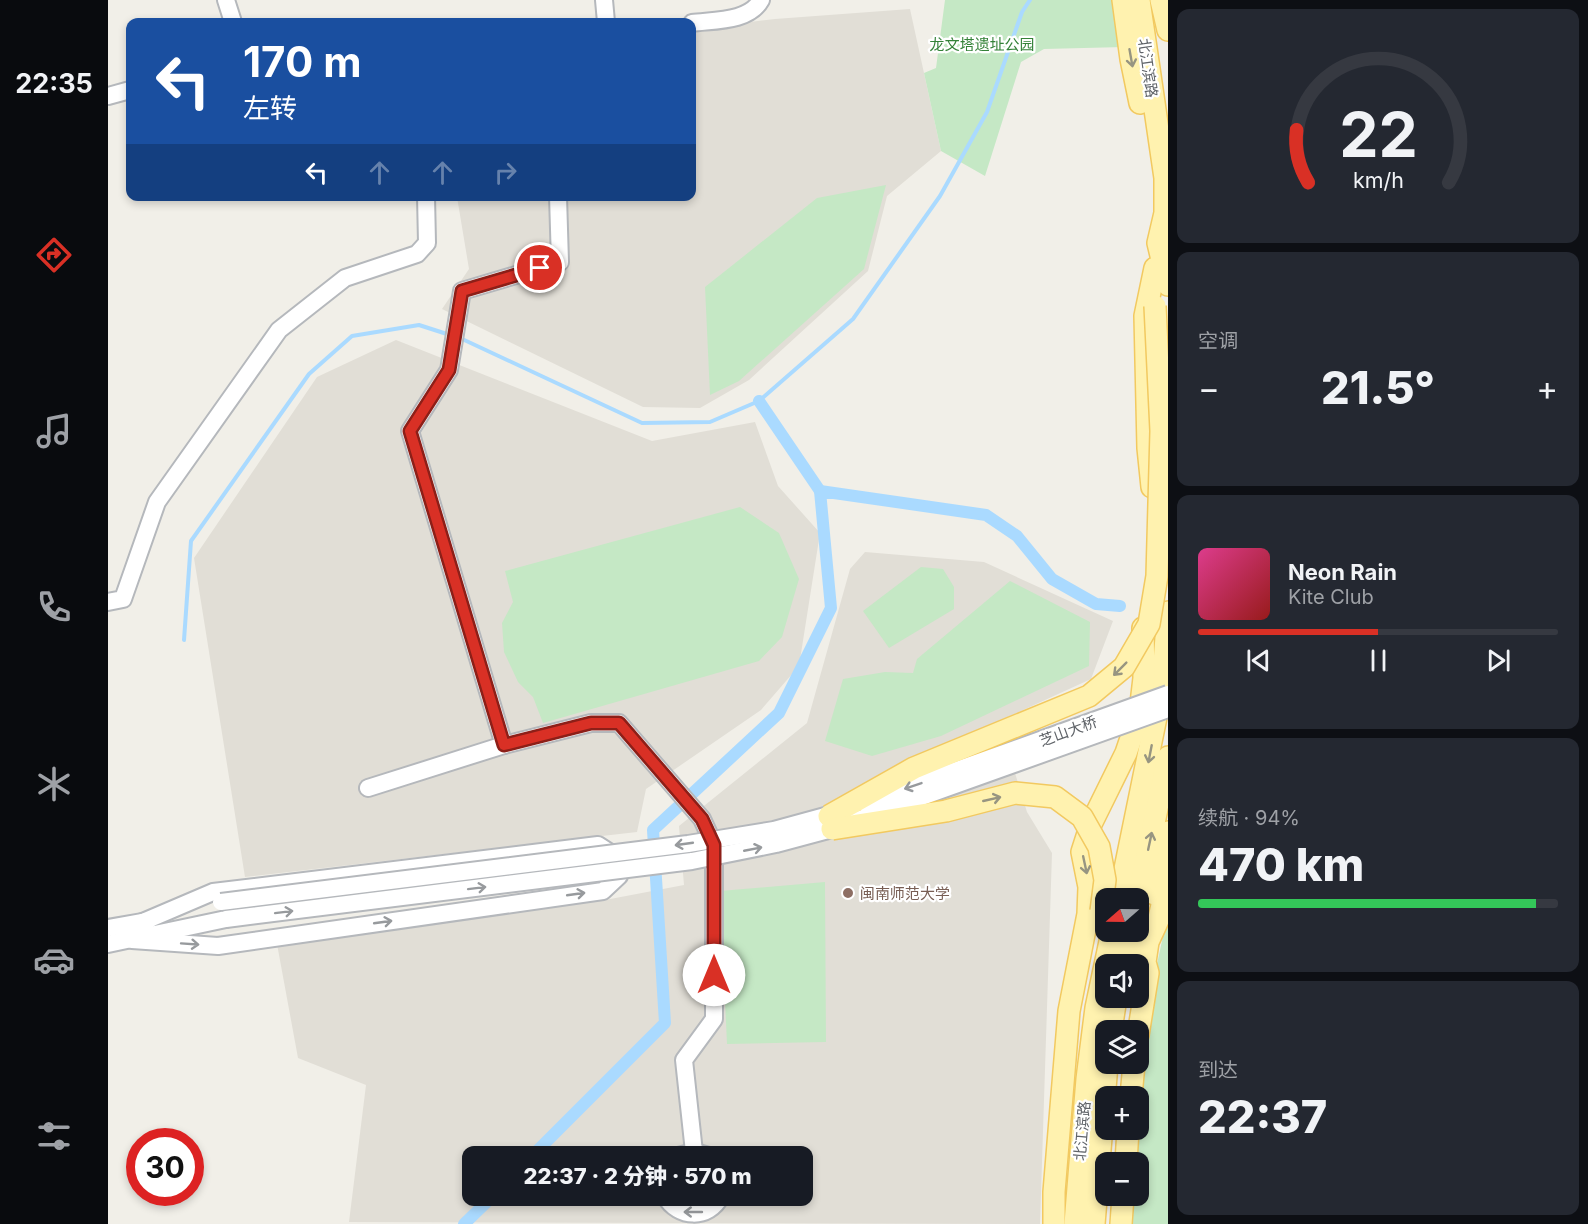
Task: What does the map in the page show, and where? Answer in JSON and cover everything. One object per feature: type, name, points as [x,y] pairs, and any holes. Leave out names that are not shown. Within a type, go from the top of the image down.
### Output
[{"type":"main road","name":"北江滨路","points":[[1161,0],[1168,30]]},
{"type":"main road","name":"北江滨路","points":[[831,822],[915,768],[1089,696],[1125,667],[1149,624],[1157,576],[1161,431],[1155,268],[1165,213],[1165,178],[1160,145],[1127,2]]},
{"type":"main road","name":"北江滨路","points":[[1158,243],[1168,285]]},
{"type":"main road","points":[[1054,1224],[1054,1192],[1069,1011],[1088,914],[1089,887],[1082,852],[1091,824],[1130,744],[1140,712],[1144,678],[1143,620],[1151,582],[1152,471],[1148,448],[1145,316],[1155,268]]},
{"type":"main road","points":[[1121,888],[1162,688],[1168,612]]},
{"type":"main road","points":[[1140,888],[1168,757]]},
{"type":"main road","points":[[831,822],[946,811],[1015,793],[1055,798],[1082,817],[1099,848],[1105,880],[1076,1055],[1064,1224]]},
{"type":"main road","points":[[1140,954],[1168,832]]},
{"type":"main road","points":[[1140,1020],[1148,973],[1145,962],[1148,942],[1159,918],[1168,879]]},
{"type":"main road","name":"北江滨路","points":[[1075,1224],[1096,1008],[1110,942]]},
{"type":"main road","name":"北江滨路","points":[[1094,1224],[1106,1074]]},
{"type":"main road","points":[[1107,1224],[1108,1206]]},
{"type":"main road","points":[[1121,1224],[1122,1206]]},
{"type":"street","points":[[226,0],[232,18]]},
{"type":"street","points":[[604,0],[606,18]]},
{"type":"street","points":[[696,23],[735,18],[757,7],[761,0]]},
{"type":"street","points":[[108,96],[126,91]]},
{"type":"street","points":[[108,602],[123,599],[157,502],[279,330],[345,278],[417,254],[427,243],[426,201]]},
{"type":"street","points":[[504,745],[410,431],[449,370],[462,291],[560,262],[558,201]]},
{"type":"street","name":"芝山大桥","points":[[969,774],[1168,694]]},
{"type":"street","points":[[115,936],[226,919],[692,861],[776,844],[831,822],[969,774],[1168,709]]},
{"type":"street","points":[[368,788],[504,745],[591,723],[619,723],[702,819],[714,845],[714,1019],[684,1060],[693,1146]]},
{"type":"street","points":[[138,924],[222,902],[688,844],[831,822]]},
{"type":"street","points":[[598,844],[618,858],[619,876],[603,891],[218,946],[115,936],[213,892],[598,844]]},
{"type":"street","points":[[674,1206],[693,1214],[714,1206]]},
{"type":"shaded area","points":[[910,9],[941,151],[887,196],[868,271],[749,380],[700,408],[643,407],[442,309],[469,269],[458,201],[696,201],[696,29],[775,19]]},
{"type":"shaded area","points":[[396,340],[652,441],[755,422],[778,486],[820,533],[799,666],[761,710],[646,789],[637,832],[245,877],[194,558],[317,377]]},
{"type":"shaded area","name":"闽南师范大学","points":[[865,552],[984,562],[1113,621],[1091,679],[999,721],[1027,812],[1052,853],[1040,1224],[349,1222],[366,1085],[298,1058],[277,944],[605,900],[684,885],[679,826],[807,723],[850,569]]},
{"type":"green space","name":"龙文塔遗址公园","points":[[945,0],[1114,0],[1124,47],[1044,49],[1021,62],[985,176],[941,151],[924,73],[936,68]]},
{"type":"green space","points":[[886,185],[864,269],[739,381],[710,395],[705,287],[817,198]]},
{"type":"green space","points":[[740,507],[779,533],[799,579],[782,637],[759,661],[543,723],[533,697],[518,682],[504,652],[502,623],[513,602],[505,571]]},
{"type":"green space","points":[[921,567],[943,569],[954,587],[954,609],[889,648],[863,611]]},
{"type":"green space","points":[[1010,581],[1090,622],[1089,666],[941,736],[872,756],[825,741],[843,679],[885,672],[913,673],[917,659]]},
{"type":"green space","points":[[825,882],[826,1042],[727,1044],[720,891]]},
{"type":"green space","points":[[1168,915],[1168,1224],[1125,1224],[1127,1206],[1149,1206],[1149,1152],[1132,1152],[1133,1140],[1149,1140],[1149,1086],[1140,1086],[1140,1075],[1149,1074],[1149,1020],[1147,1020]]},
{"type":"waterway","points":[[460,338],[642,423],[710,422],[759,401],[853,319],[940,196],[987,112],[1022,12],[1030,0]]},
{"type":"waterway","points":[[184,640],[191,541],[309,374],[352,336],[419,325],[450,335]]},
{"type":"waterway","points":[[759,401],[820,491]]},
{"type":"waterway","points":[[542,1146],[665,1023],[653,830],[779,713],[831,608],[820,491],[986,515],[1017,536],[1052,579],[1096,604],[1120,606]]},
{"type":"waterway","points":[[464,1224],[483,1206]]},
{"type":"place","name":"闽南师范大学","points":[[848,893]]},
{"type":"route","points":[[540,268],[462,291],[449,370],[410,431],[504,745],[591,723],[619,723],[702,819],[714,845],[714,975]]}]
